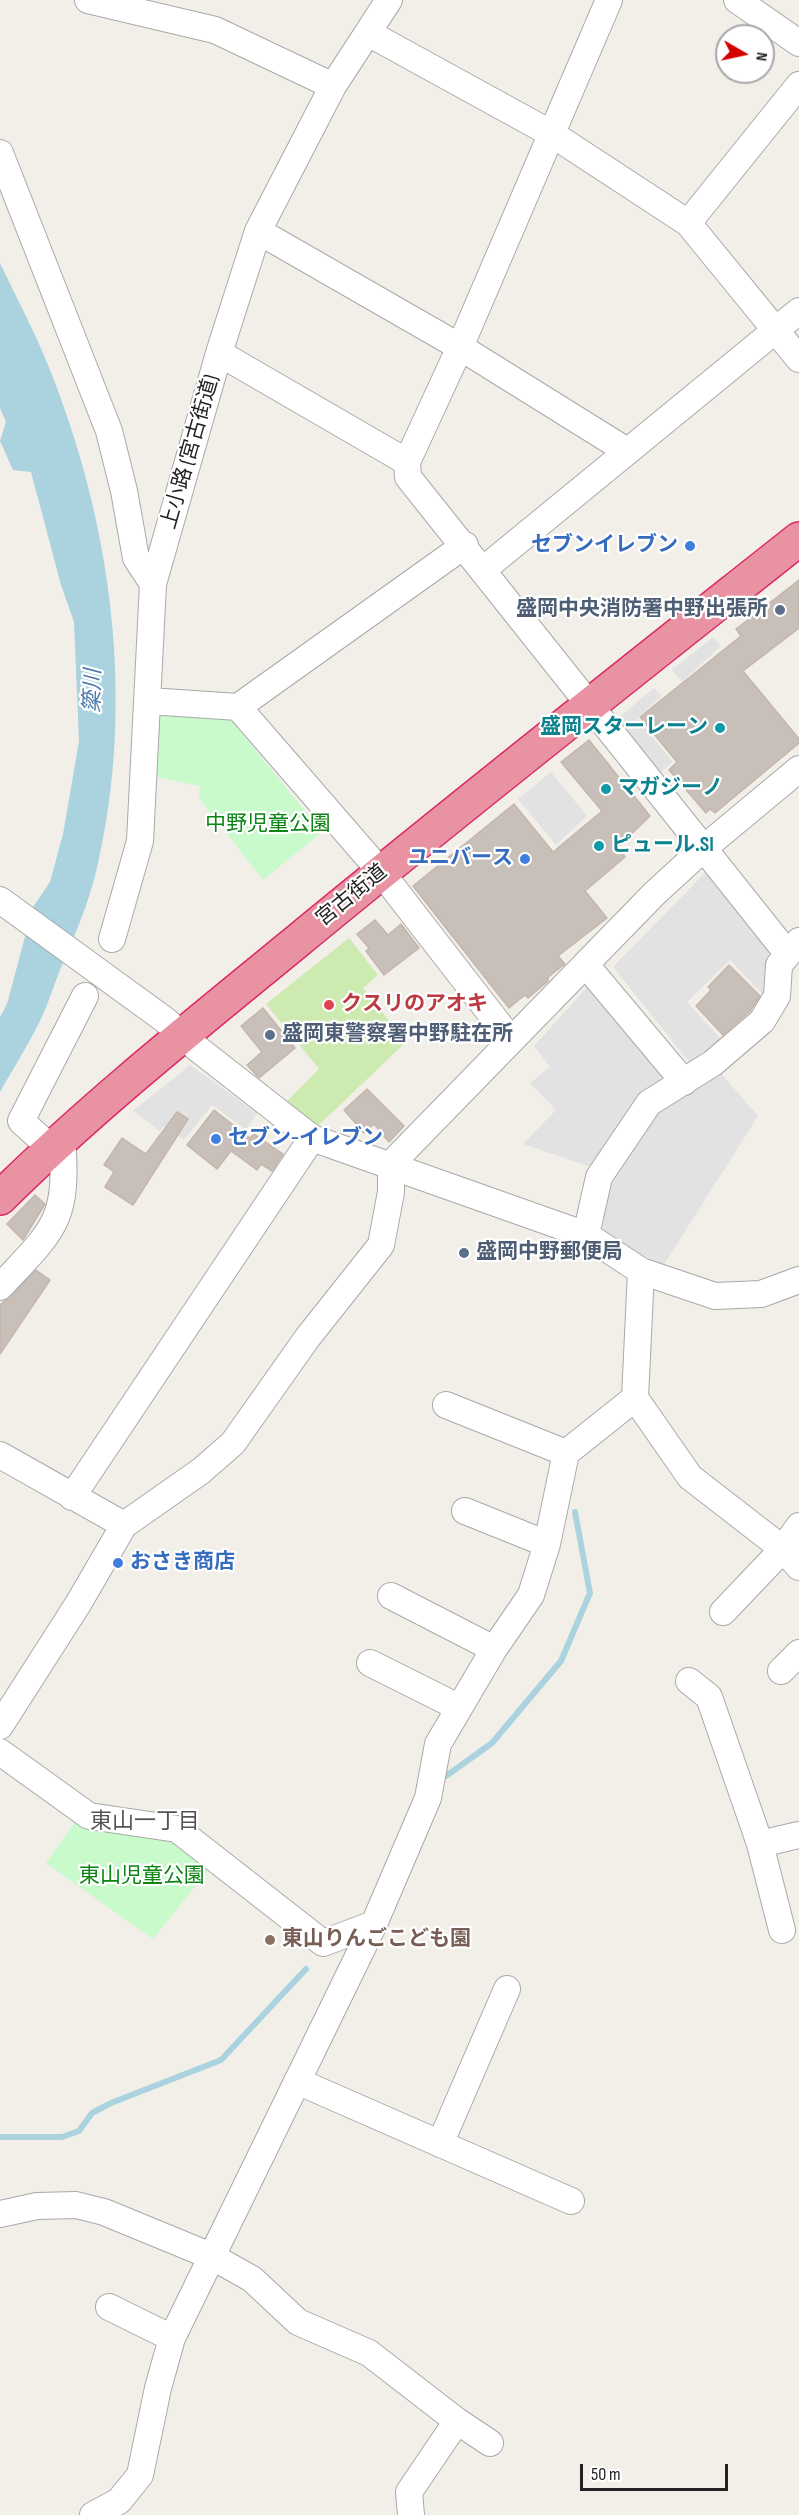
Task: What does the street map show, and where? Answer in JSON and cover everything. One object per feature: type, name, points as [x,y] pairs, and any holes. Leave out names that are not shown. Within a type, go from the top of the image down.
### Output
[{"type":"highway","name":"宮古街道","points":[[0,1198],[56,1144],[182,1036],[381,872],[799,539]]},
{"type":"street","points":[[88,0],[215,30],[333,86]]},
{"type":"street","name":"上小路 (宮古街道)","points":[[112,939],[140,841],[149,701],[153,585],[219,353],[258,231],[333,86],[370,34],[389,0]]},
{"type":"street","points":[[586,1235],[599,1177],[649,1103],[713,1063],[762,1021],[777,996],[780,965],[793,947],[704,848],[484,568],[408,477],[407,462],[460,347],[609,0]]},
{"type":"street","points":[[737,0],[799,43]]},
{"type":"street","points":[[370,34],[552,134],[688,223],[799,359]]},
{"type":"street","points":[[688,223],[799,85]]},
{"type":"street","points":[[0,153],[109,431],[124,491],[136,558],[153,585]]},
{"type":"street","points":[[258,231],[460,347],[627,451]]},
{"type":"street","points":[[484,568],[799,311]]},
{"type":"street","points":[[219,353],[407,462]]},
{"type":"street","points":[[149,701],[238,707],[465,545]]},
{"type":"street","points":[[238,707],[381,872],[511,1040]]},
{"type":"street","points":[[0,1726],[78,1604],[124,1525],[201,1471],[232,1443],[308,1337],[381,1245],[391,1192],[391,1164],[654,894],[704,848],[799,769]]},
{"type":"street","points":[[0,900],[165,1020],[182,1036],[312,1138],[391,1164],[586,1235],[641,1271],[715,1296],[761,1294],[799,1280]]},
{"type":"street","points":[[586,965],[684,1082]]},
{"type":"street","points":[[0,1287],[49,1234],[58,1215],[65,1180],[56,1144],[21,1121],[85,996]]},
{"type":"street","points":[[72,1497],[312,1138]]},
{"type":"street","points":[[641,1271],[635,1398],[690,1477],[791,1558]]},
{"type":"street","points":[[93,2515],[119,2501],[140,2475],[158,2388],[172,2338],[374,1924],[428,1798],[438,1744],[458,1707],[531,1594],[547,1544],[566,1453],[635,1398]]},
{"type":"street","points":[[446,1405],[566,1453]]},
{"type":"street","points":[[0,1455],[124,1525]]},
{"type":"street","points":[[465,1511],[547,1544]]},
{"type":"street","points":[[723,1612],[791,1558],[799,1526]]},
{"type":"street","points":[[391,1596],[494,1649]]},
{"type":"street","points":[[781,1671],[799,1653]]},
{"type":"street","points":[[370,1663],[458,1707]]},
{"type":"street","points":[[689,1681],[709,1697],[760,1844],[782,1930]]},
{"type":"street","points":[[0,1752],[89,1816],[177,1829],[323,1943],[374,1924]]},
{"type":"street","points":[[760,1844],[799,1835]]},
{"type":"street","points":[[440,2144],[507,1989]]},
{"type":"street","points":[[297,2081],[571,2201]]},
{"type":"street","points":[[0,2214],[37,2206],[76,2205],[104,2212],[211,2256],[252,2279],[297,2322],[369,2353],[457,2421],[490,2443]]},
{"type":"street","points":[[109,2307],[172,2338]]},
{"type":"street","points":[[411,2515],[410,2492],[457,2421]]},
{"type":"green space","name":"中野児童公園","points":[[159,712],[231,720],[322,832],[263,880],[199,798],[200,786],[156,777]]},
{"type":"green space","points":[[349,938],[378,975],[363,988],[406,1042],[317,1127],[287,1101],[319,1069],[266,1004]]},
{"type":"green space","name":"東山児童公園","points":[[78,1818],[173,1839],[210,1868],[153,1939],[46,1863]]},
{"type":"shaded area","points":[[713,637],[721,646],[682,682],[672,670]]},
{"type":"shaded area","points":[[654,688],[662,696],[637,718],[673,762],[657,775],[615,721]]},
{"type":"shaded area","points":[[551,772],[587,816],[556,845],[518,799]]},
{"type":"shaded area","points":[[707,871],[769,947],[764,996],[730,960],[687,1002],[721,1039],[690,1063],[613,967]]},
{"type":"shaded area","points":[[588,986],[662,1073],[660,1083],[640,1093],[591,1167],[523,1144],[556,1110],[530,1083],[550,1067],[534,1046]]},
{"type":"shaded area","points":[[190,1065],[257,1113],[246,1130],[212,1105],[184,1140],[164,1126],[160,1131],[133,1111]]},
{"type":"shaded area","points":[[719,1071],[758,1116],[663,1266],[606,1235],[603,1227],[609,1181],[656,1112]]},
{"type":"water","name":"簗川","points":[[0,263],[48,365],[70,425],[88,487],[102,550],[111,613],[116,677],[115,741],[109,805],[94,881],[43,1015],[0,1092],[0,1017],[7,1004],[33,907],[50,882],[63,834],[79,741],[74,622],[61,585],[31,472],[13,470],[0,441],[6,422],[0,408]]},
{"type":"building","name":"盛岡スターレーン","points":[[799,580],[799,628],[743,671],[799,739],[799,743],[715,813],[710,809],[706,813],[669,770],[677,762],[640,717],[741,636],[736,629]]},
{"type":"building","points":[[589,740],[650,816],[618,847],[625,857],[585,891],[607,918],[558,956],[565,964],[548,977],[548,981],[528,998],[525,995],[509,1008],[413,886],[514,804],[553,852],[602,811],[561,762]]},
{"type":"building","points":[[375,920],[388,935],[401,924],[419,948],[384,975],[366,951],[369,948],[357,934]]},
{"type":"building","points":[[729,965],[760,996],[750,1011],[723,1035],[696,1006],[711,990],[708,987]]},
{"type":"building","name":"盛岡東警察署中野駐在所","points":[[263,1008],[295,1048],[259,1078],[247,1065],[262,1052],[241,1026]]},
{"type":"building","points":[[367,1089],[404,1126],[389,1142],[374,1124],[364,1133],[344,1110]]},
{"type":"building","name":"セブン-イレブン","points":[[214,1110],[250,1138],[254,1134],[283,1154],[272,1171],[261,1164],[257,1170],[231,1151],[217,1169],[187,1145]]},
{"type":"building","points":[[177,1112],[188,1119],[133,1205],[105,1187],[114,1172],[104,1165],[122,1138],[146,1154]]},
{"type":"building","points":[[35,1195],[45,1204],[23,1240],[7,1224]]},
{"type":"building","points":[[36,1270],[50,1280],[0,1354],[0,1305]]},
{"type":"waterway","points":[[446,1776],[492,1743],[561,1661],[590,1593],[575,1512]]},
{"type":"waterway","points":[[0,2137],[62,2137],[79,2131],[92,2113],[111,2103],[221,2060],[306,1969]]},
{"type":"place","name":"セブンイレブン","points":[[690,546]]},
{"type":"place","name":"盛岡中央消防署中野出張所","points":[[780,610]]},
{"type":"place","name":"盛岡スターレーン","points":[[720,728]]},
{"type":"place","name":"マガジーノ","points":[[606,789]]},
{"type":"place","name":"ピュール.SI","points":[[599,846]]},
{"type":"place","name":"ユニバース","points":[[525,859]]},
{"type":"place","name":"クスリのアオキ","points":[[329,1005]]},
{"type":"place","name":"盛岡東警察署中野駐在所","points":[[270,1035]]},
{"type":"place","name":"セブン-イレブン","points":[[216,1139]]},
{"type":"place","name":"盛岡中野郵便局","points":[[464,1253]]},
{"type":"place","name":"おさき商店","points":[[118,1563]]},
{"type":"place","name":"東山りんごこども園","points":[[270,1940]]},
{"type":"district","name":"東山一丁目","points":[[145,1822]]}]
